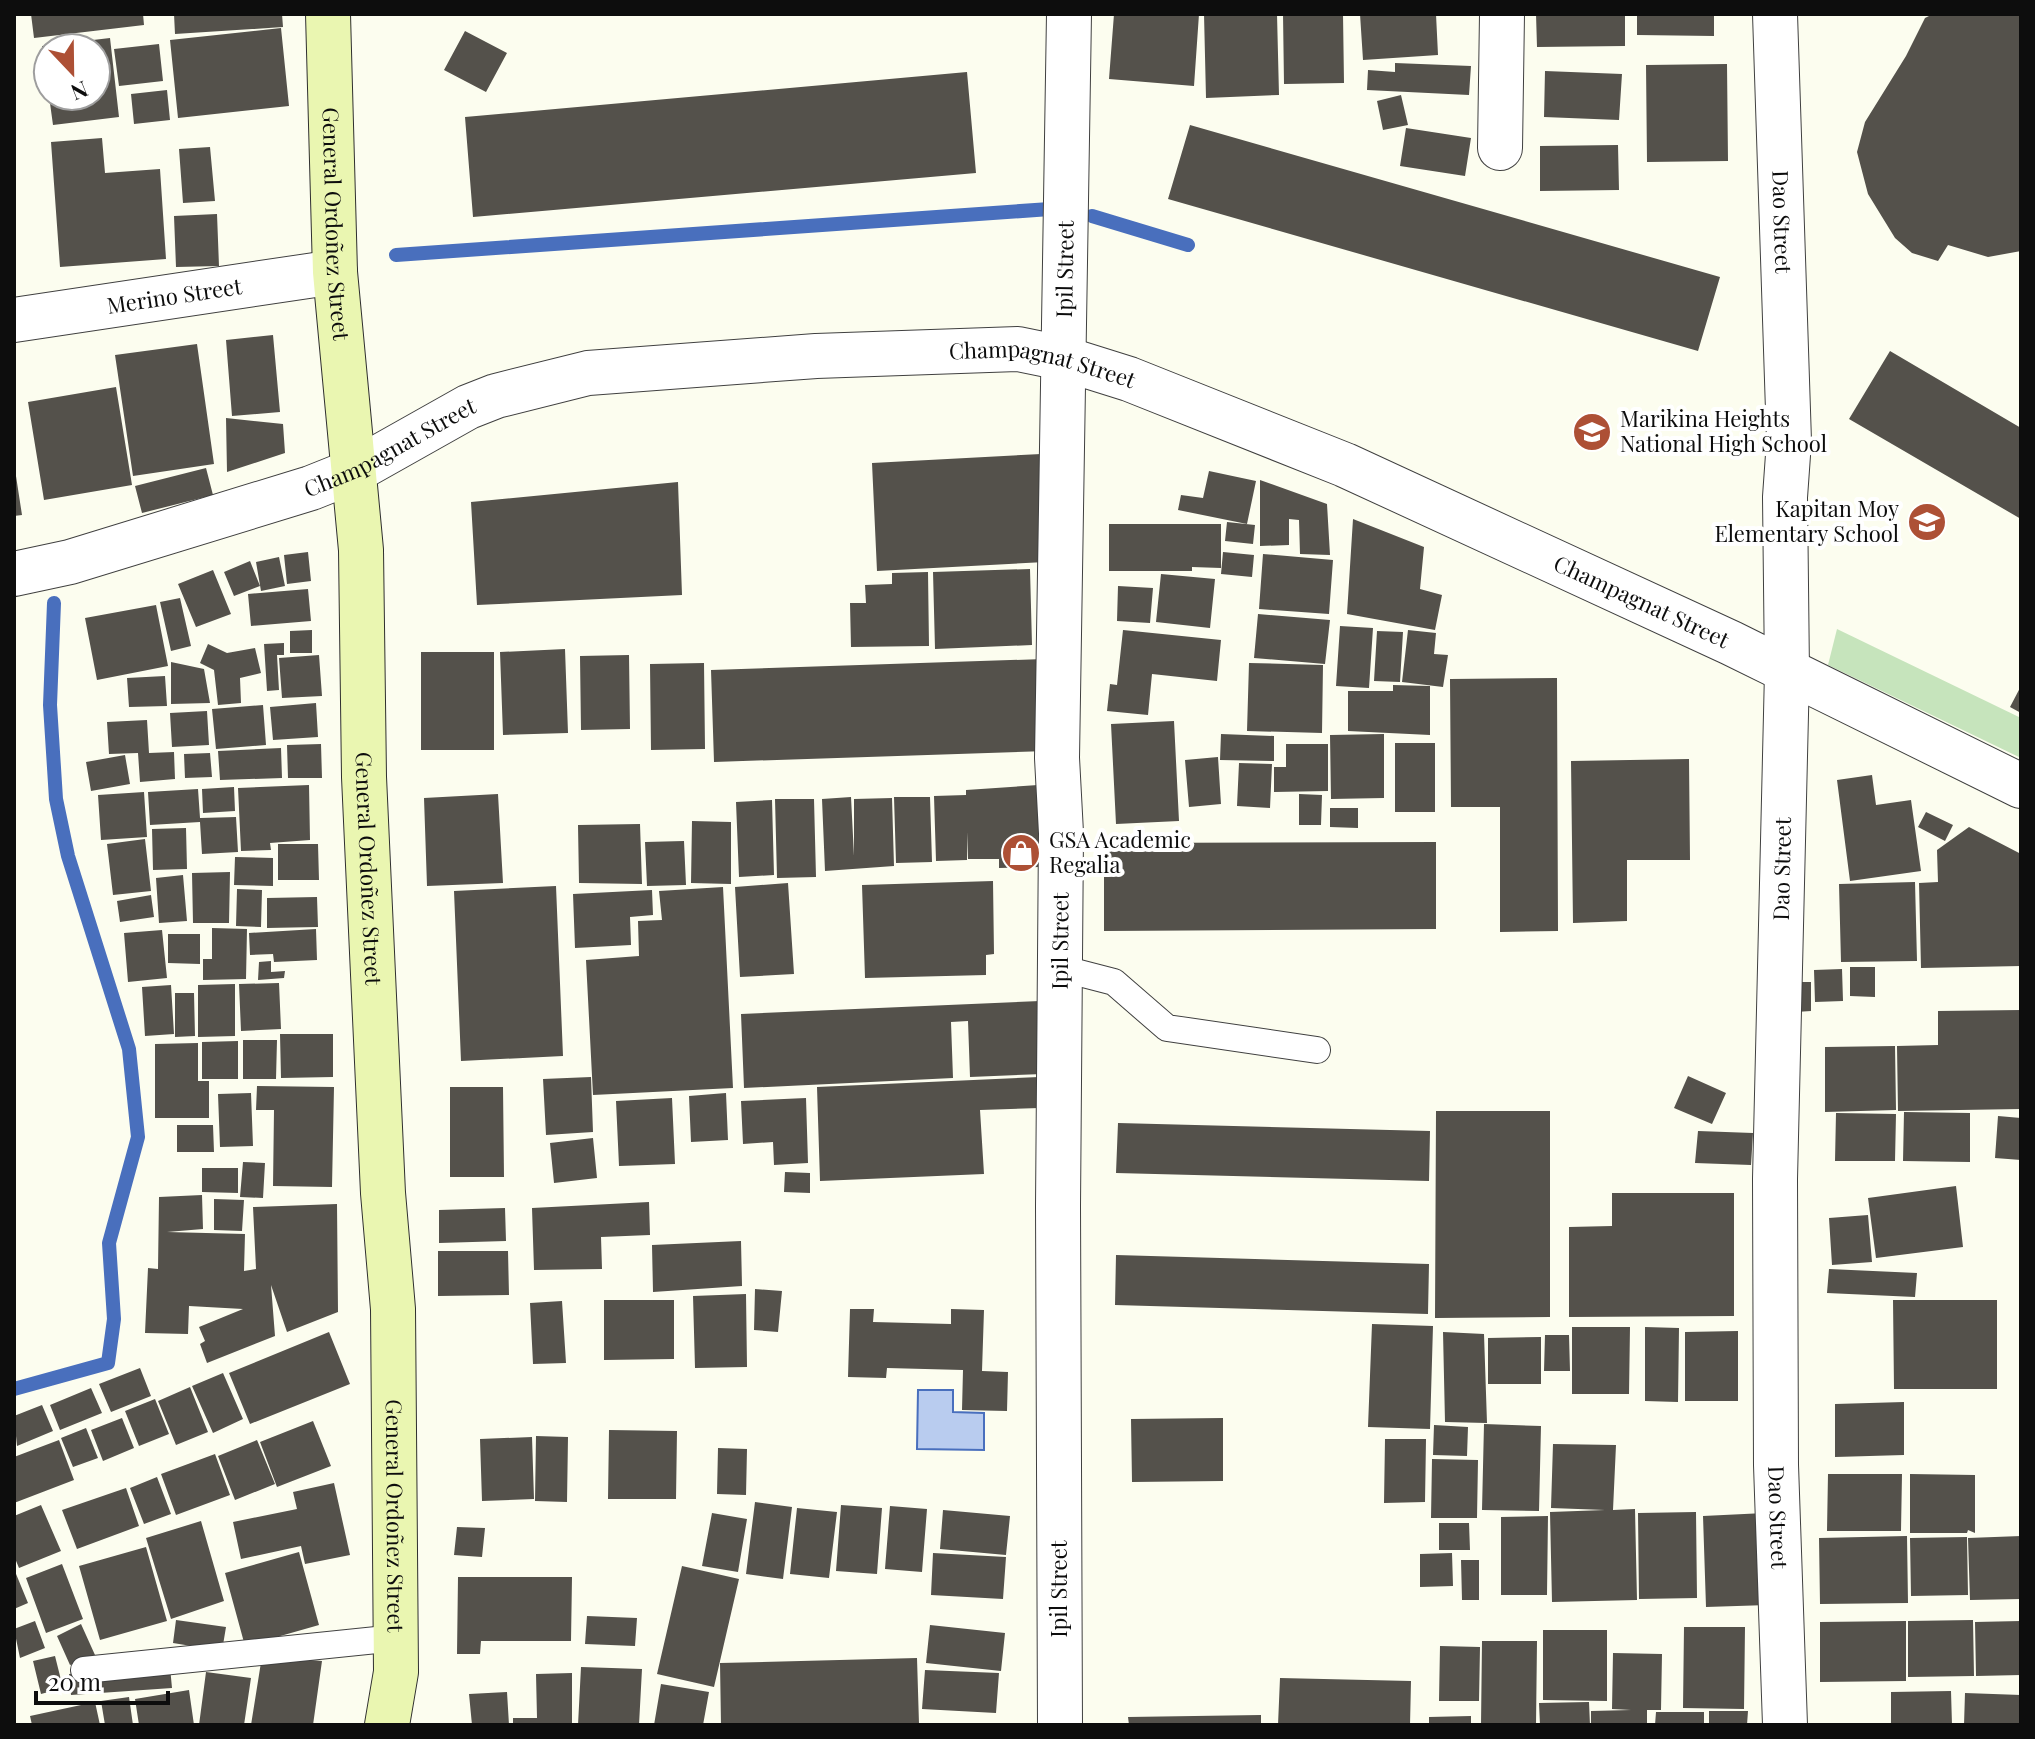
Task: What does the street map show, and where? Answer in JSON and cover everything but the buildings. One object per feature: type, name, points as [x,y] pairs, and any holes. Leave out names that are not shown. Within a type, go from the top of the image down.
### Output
[{"type":"main road","name":"General Ordoñez Street","points":[[328,14],[335,272],[356,470],[361,550],[365,792],[383,1193],[393,1309],[396,1672],[387,1725]]},
{"type":"street","name":"Ipil Street","points":[[1060,1725],[1061,833],[1057,758],[1069,14]]},
{"type":"street","points":[[1500,148],[1502,14]]},
{"type":"street","name":"Dao Street","points":[[1775,14],[1789,441],[1785,497],[1787,672],[1775,1179],[1776,1465],[1785,1725]]},
{"type":"street","name":"Merino Street","points":[[14,320],[335,272]]},
{"type":"street","name":"Champagnat Street","points":[[14,574],[101,553],[311,488],[356,470],[468,407],[496,396],[588,373],[938,350],[1018,349],[1062,358],[1129,379],[1345,465],[1787,672],[2021,786]]},
{"type":"lane","points":[[1060,968],[1114,982],[1167,1028],[1317,1050]]},
{"type":"lane","points":[[84,1670],[396,1638]]},
{"type":"green space","points":[[1837,629],[2021,718],[2021,758],[1828,665]]},
{"type":"water","points":[[918,1390],[953,1390],[953,1412],[984,1413],[984,1450],[917,1449]]},
{"type":"waterway","points":[[396,255],[1050,209]]},
{"type":"waterway","points":[[1092,216],[1188,245]]},
{"type":"waterway","points":[[14,1389],[108,1363],[114,1319],[109,1243],[138,1137],[129,1049],[68,856],[56,799],[50,705],[54,603]]},
{"type":"place","name":"Marikina Heights National High School","points":[[1592,432]]},
{"type":"place","name":"Kapitan Moy Elementary School","points":[[1927,522]]},
{"type":"place","name":"GSA Academic Regalia","points":[[1021,853]]}]
